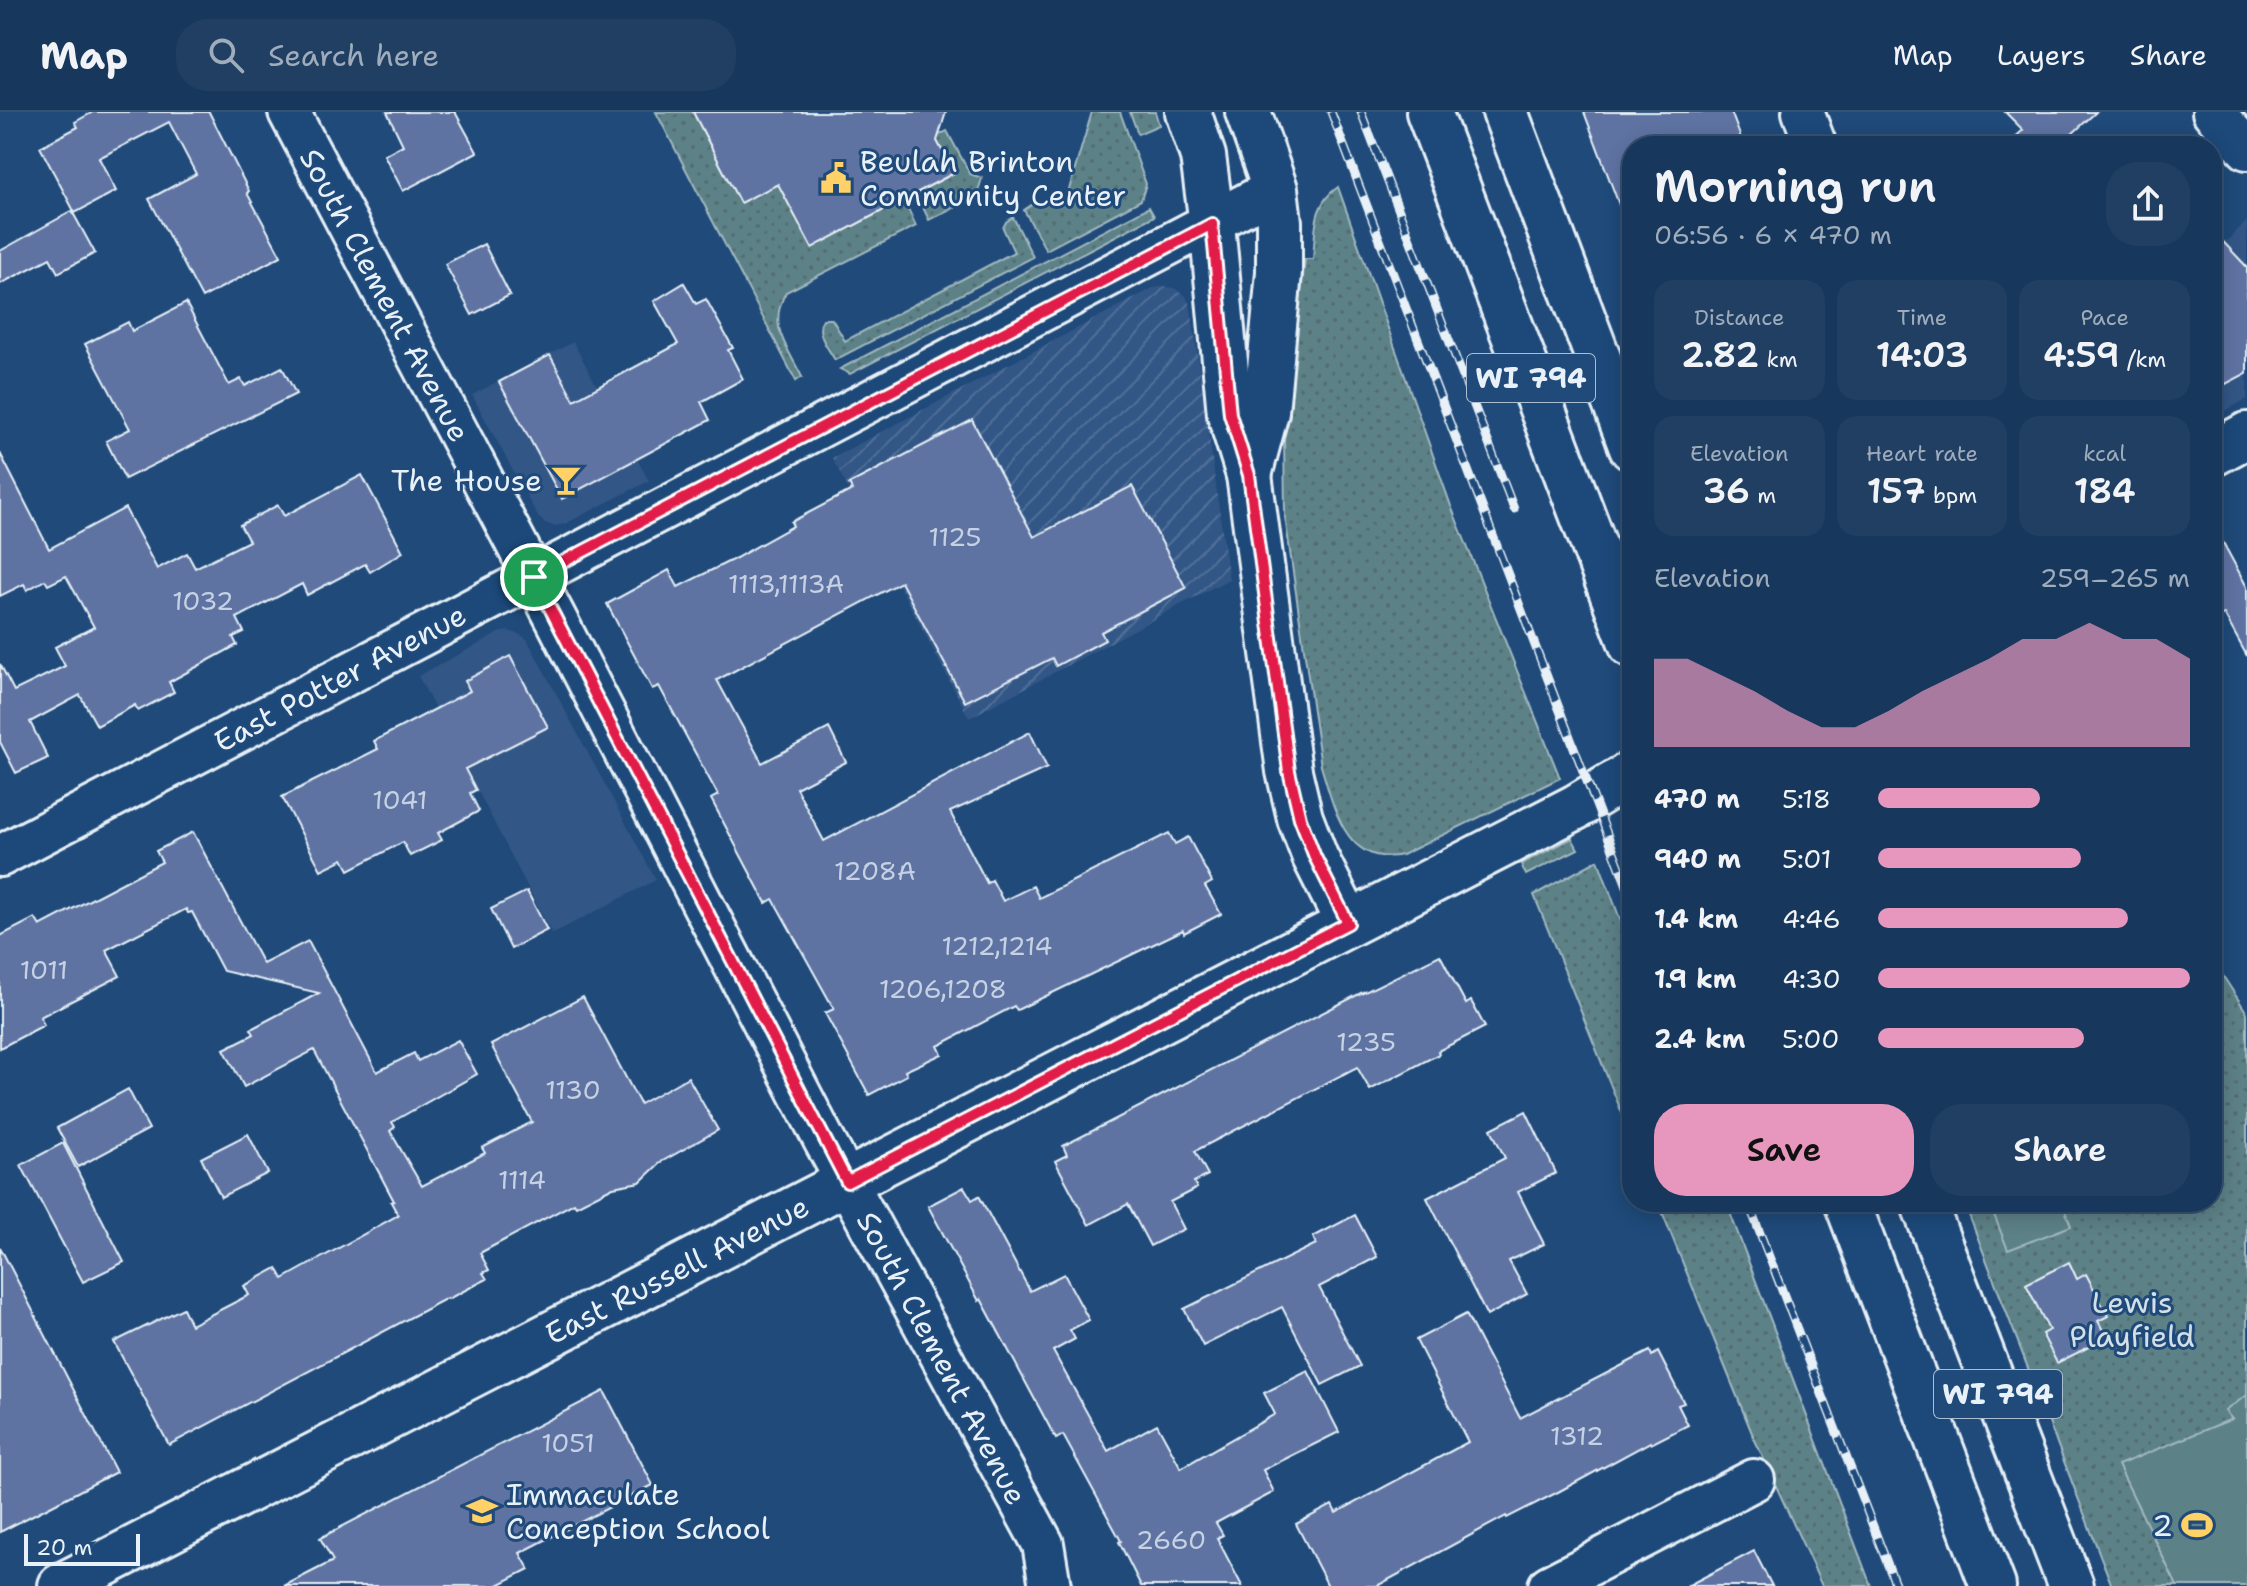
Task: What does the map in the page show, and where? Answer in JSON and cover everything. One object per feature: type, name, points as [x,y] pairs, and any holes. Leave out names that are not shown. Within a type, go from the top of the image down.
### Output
[{"type":"main road","points":[[1188,112],[1203,156],[1230,414],[1249,475],[1289,771],[1300,818],[1315,857],[1348,923]]},
{"type":"main road","points":[[1248,112],[1275,189],[1279,222],[1279,272],[1266,412],[1249,475]]},
{"type":"main road","name":"WI 794","points":[[1429,112],[1622,619]]},
{"type":"main road","name":"WI 794","points":[[1505,112],[1622,422]]},
{"type":"main road","points":[[2222,449],[2247,435]]},
{"type":"main road","name":"East Russell Avenue","points":[[61,1586],[1576,807],[1622,779]]},
{"type":"main road","name":"WI 794","points":[[1851,1212],[1993,1586]]},
{"type":"main road","name":"WI 794","points":[[1927,1212],[2071,1586]]},
{"type":"street","name":"South Clement Avenue","points":[[289,112],[847,1182],[1043,1544],[1050,1586]]},
{"type":"street","points":[[1803,112],[1812,136]]},
{"type":"street","points":[[2213,112],[2247,149]]},
{"type":"street","name":"East Potter Avenue","points":[[0,856],[1275,189]]},
{"type":"street","points":[[1549,1586],[1754,1480]]},
{"type":"shaded area","points":[[2247,221],[2247,399],[2222,413],[2222,245]]},
{"type":"shaded area","points":[[1165,286],[1186,296],[1191,308],[1229,579],[969,718],[832,458],[1153,288]]},
{"type":"shaded area","points":[[573,342],[649,481],[565,524],[554,526],[538,517],[472,395]]},
{"type":"shaded area","points":[[509,631],[527,639],[656,880],[552,934],[418,676],[501,632]]},
{"type":"green space","points":[[656,112],[693,112],[740,203],[778,184],[812,247],[904,200],[916,226],[786,292],[778,315],[779,326],[802,377],[796,381]]},
{"type":"green space","points":[[1092,112],[1120,112],[1146,184],[1141,200],[1046,250],[1024,210],[1036,202],[1065,203]]},
{"type":"green space","points":[[1130,112],[1155,112],[1159,125],[1138,134]]},
{"type":"green space","points":[[947,131],[970,174],[982,178],[977,195],[929,220],[916,193],[954,173],[935,137]]},
{"type":"green space","points":[[1338,187],[1451,506],[1560,778],[1402,855],[1383,856],[1368,852],[1355,843],[1345,831],[1331,799],[1321,766],[1285,517],[1284,432],[1305,259],[1313,259],[1319,210]]},
{"type":"green space","points":[[1149,207],[1154,216],[850,374],[840,369]]},
{"type":"green space","points":[[1013,217],[1033,257],[835,360],[821,335],[823,319],[832,319],[845,341],[1014,252],[1003,228]]},
{"type":"green space","points":[[1572,838],[1578,849],[1526,875],[1521,864]]},
{"type":"green space","points":[[1598,860],[1622,924],[1622,1113],[1534,895]]},
{"type":"green space","name":"Lewis Playfield","points":[[2222,974],[2247,1013],[2247,1586],[2112,1586],[1968,1212],[2222,1212]]},
{"type":"green space","points":[[1662,1212],[1730,1212],[1871,1586],[1822,1586],[1754,1438]]},
{"type":"green space","points":[[1993,1212],[2066,1212],[2071,1226],[2008,1250]]},
{"type":"green space","name":"2","points":[[2247,1395],[2247,1586],[2177,1586],[2118,1465],[2232,1419],[2225,1411]]},
{"type":"building","points":[[93,112],[209,112],[281,256],[202,298],[149,199],[196,174],[169,122],[99,158],[116,191],[75,213],[40,147],[78,127],[75,122]]},
{"type":"building","points":[[387,112],[455,112],[477,152],[403,191],[384,155],[403,145]]},
{"type":"building","name":"Beulah Brinton Community Center","points":[[693,112],[946,112],[937,141],[954,173],[812,248],[778,184],[740,203]]},
{"type":"building","points":[[1584,112],[1731,112],[1740,136],[1622,136],[1622,212]]},
{"type":"building","points":[[2005,112],[2096,112],[2070,136],[2017,136],[2023,130]]},
{"type":"building","points":[[72,211],[95,253],[58,273],[50,258],[0,284],[0,251]]},
{"type":"building","points":[[2222,241],[2247,267],[2247,373],[2222,386]]},
{"type":"building","points":[[484,244],[510,295],[472,315],[445,264]]},
{"type":"building","points":[[684,283],[696,304],[706,299],[733,348],[728,350],[743,379],[701,402],[710,420],[562,499],[499,382],[550,355],[574,400],[678,344],[654,301]]},
{"type":"building","points":[[186,303],[229,385],[241,379],[245,386],[282,367],[296,394],[125,479],[106,441],[130,429],[85,344],[128,322],[132,331]]},
{"type":"building","points":[[972,420],[1034,537],[1132,486],[1186,588],[1101,632],[1105,640],[1056,666],[1052,658],[965,702],[901,582],[717,680],[762,763],[829,728],[846,762],[796,788],[824,841],[1030,732],[1047,768],[950,812],[987,883],[992,880],[1003,901],[1033,886],[1039,898],[1169,833],[1175,844],[1188,837],[1212,882],[1205,886],[1221,914],[1017,1010],[1014,1006],[938,1046],[942,1054],[905,1071],[907,1075],[869,1095],[825,1013],[834,1009],[773,899],[766,903],[711,799],[718,795],[659,686],[652,689],[607,604],[669,570],[678,587],[736,558],[793,526],[791,522],[852,490],[849,484]]},
{"type":"building","points":[[0,453],[49,549],[125,508],[157,569],[187,553],[195,568],[249,541],[240,525],[278,505],[284,516],[362,475],[403,552],[370,572],[365,564],[307,595],[302,584],[237,618],[244,632],[233,637],[237,645],[169,682],[174,692],[138,711],[135,705],[97,726],[80,695],[30,722],[48,758],[16,773],[0,742],[0,664],[14,691],[65,666],[55,647],[94,627],[66,576],[48,585],[45,580],[27,590],[24,584],[0,596]]},
{"type":"building","points":[[2222,541],[2247,587],[2247,656],[2224,614]]},
{"type":"building","points":[[510,656],[548,727],[465,769],[476,790],[470,793],[479,811],[438,833],[442,840],[410,856],[403,842],[349,870],[343,859],[321,870],[282,797],[378,749],[374,741],[470,691],[465,681]]},
{"type":"building","points":[[193,832],[263,964],[308,941],[377,1072],[414,1053],[418,1061],[458,1040],[477,1074],[392,1122],[395,1127],[390,1131],[422,1186],[485,1153],[482,1148],[532,1122],[491,1045],[583,997],[640,1104],[688,1077],[718,1130],[661,1162],[640,1182],[613,1187],[576,1206],[574,1203],[480,1253],[489,1270],[483,1273],[487,1279],[169,1445],[114,1342],[183,1308],[191,1325],[249,1295],[244,1286],[277,1268],[283,1279],[398,1215],[391,1202],[394,1201],[314,1050],[244,1087],[224,1049],[254,1034],[251,1029],[319,993],[223,971],[192,912],[188,913],[186,909],[106,950],[120,976],[40,1017],[44,1025],[0,1048],[0,936],[35,918],[40,926],[162,862],[156,851]]},
{"type":"building","points":[[527,891],[547,930],[511,949],[491,909]]},
{"type":"building","points":[[1440,955],[1466,1004],[1471,1001],[1485,1027],[1370,1090],[1357,1067],[1195,1151],[1208,1175],[1194,1182],[1197,1188],[1170,1202],[1184,1229],[1150,1246],[1128,1204],[1089,1225],[1055,1161],[1067,1155],[1063,1146]]},
{"type":"building","points":[[128,1089],[149,1129],[78,1167],[57,1128]]},
{"type":"building","points":[[1526,1111],[1556,1173],[1518,1192],[1544,1244],[1509,1261],[1527,1294],[1487,1316],[1427,1198],[1505,1158],[1491,1129]]},
{"type":"building","points":[[248,1134],[268,1173],[221,1197],[201,1158]]},
{"type":"building","points":[[63,1143],[124,1262],[83,1282],[21,1165]]},
{"type":"building","points":[[964,1187],[972,1200],[979,1196],[1030,1291],[1064,1274],[1089,1320],[1070,1330],[1075,1339],[1053,1351],[1108,1451],[1157,1424],[1181,1468],[1275,1414],[1264,1393],[1308,1371],[1339,1432],[1263,1470],[1274,1492],[1216,1523],[1223,1535],[1217,1538],[1242,1586],[1141,1586],[1121,1541],[1063,1435],[1056,1439],[928,1206]]},
{"type":"building","points":[[1355,1215],[1377,1257],[1319,1287],[1360,1366],[1322,1385],[1282,1307],[1203,1346],[1184,1309],[1316,1244],[1313,1237]]},
{"type":"building","points":[[0,1247],[116,1472],[0,1532]]},
{"type":"building","points":[[2069,1262],[2077,1279],[2086,1274],[2108,1316],[2098,1321],[2107,1338],[2057,1363],[2042,1334],[2049,1330],[2026,1284]]},
{"type":"building","points":[[1466,1314],[1520,1418],[1650,1351],[1652,1356],[1658,1352],[1684,1403],[1678,1405],[1688,1425],[1506,1516],[1377,1586],[1328,1586],[1296,1524],[1332,1505],[1336,1513],[1468,1442],[1416,1340]]},
{"type":"building","points":[[604,1391],[653,1485],[520,1553],[529,1569],[496,1586],[284,1586],[333,1561],[320,1538]]},
{"type":"building","points":[[1754,1551],[1772,1586],[1687,1586]]},
{"type":"railway","points":[[1331,112],[1622,873]]},
{"type":"railway","points":[[1361,112],[1514,509]]},
{"type":"railway","points":[[1752,1212],[1896,1586]]},
{"type":"place","name":"Beulah Brinton Community Center","points":[[836,178]]},
{"type":"place","name":"The House","points":[[566,480]]},
{"type":"place","name":"Immaculate Conception School","points":[[482,1511]]},
{"type":"place","name":"2","points":[[2197,1525]]},
{"type":"route","points":[[1212,224],[1230,414],[1249,475],[1289,771],[1300,818],[1315,857],[1348,923],[847,1182],[534,577],[1212,224]]}]
